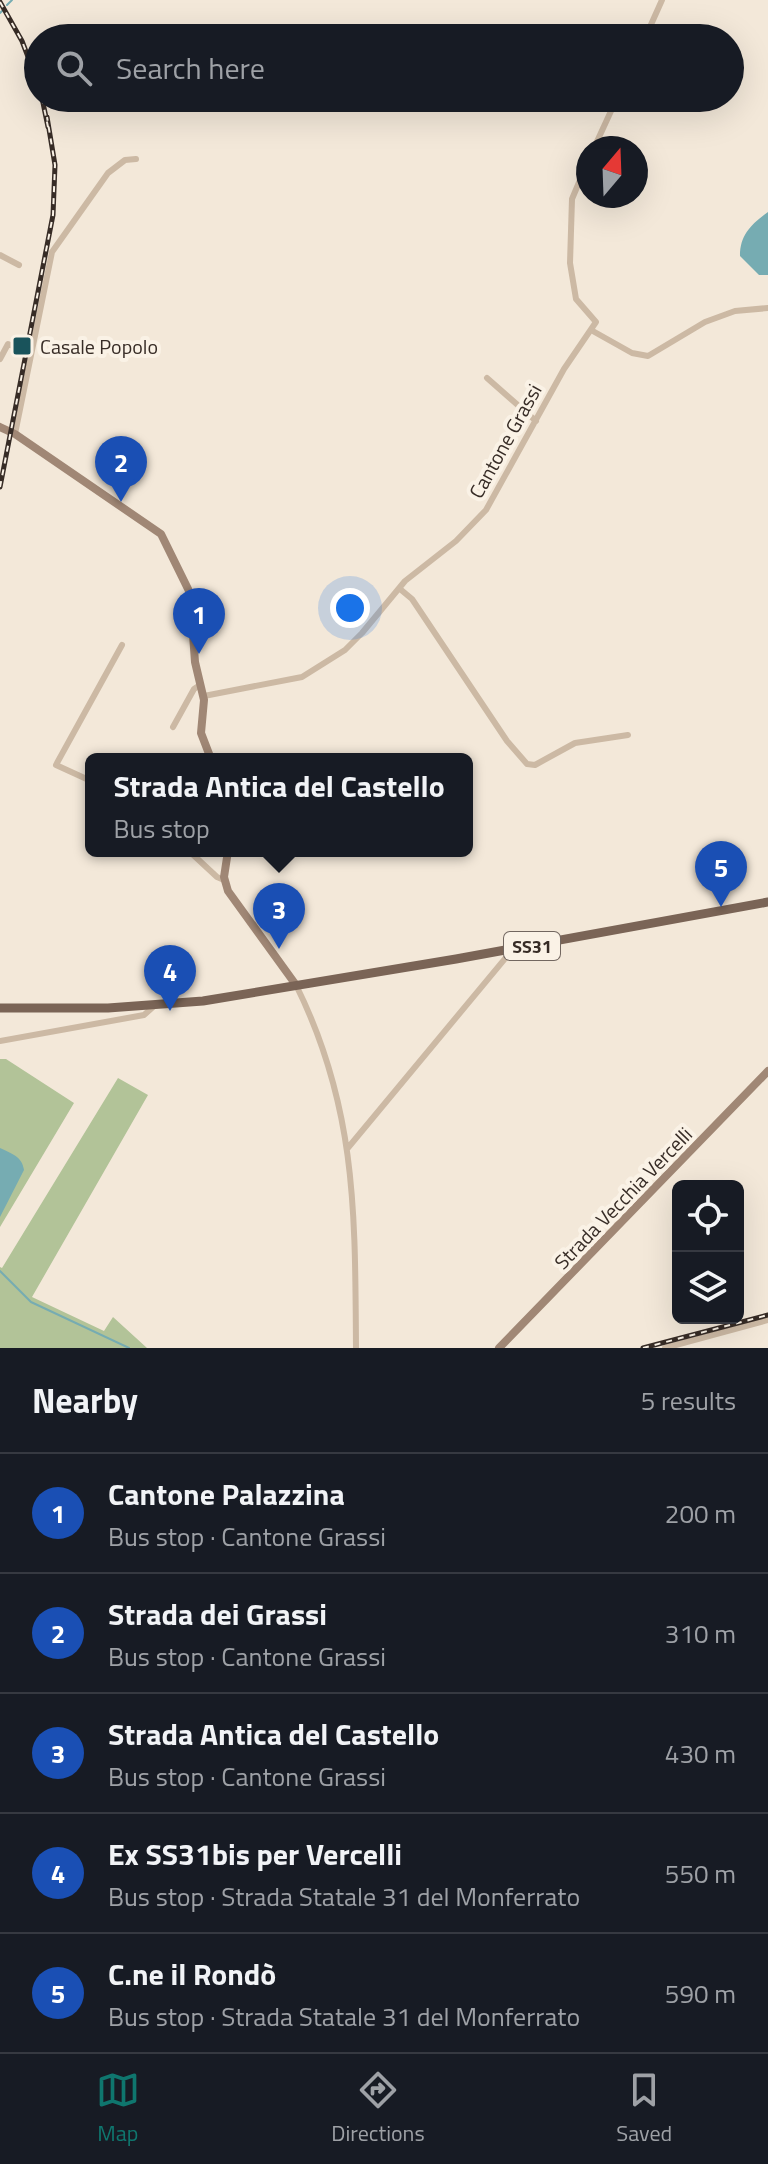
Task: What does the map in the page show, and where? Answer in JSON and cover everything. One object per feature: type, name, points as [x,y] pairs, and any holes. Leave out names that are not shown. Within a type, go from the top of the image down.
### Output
[{"type":"main road","name":"SS31","points":[[0,1008],[153,1007],[513,949],[768,902]]},
{"type":"street","points":[[651,24],[662,0]]},
{"type":"street","points":[[600,136],[611,112]]},
{"type":"street","points":[[13,433],[52,252],[108,173],[125,160],[136,159]]},
{"type":"street","points":[[576,190],[572,199],[570,263],[576,299],[596,322],[591,330],[632,353],[648,356],[705,322],[735,311],[768,308]]},
{"type":"street","points":[[0,255],[19,265]]},
{"type":"street","name":"Cantone Grassi","points":[[204,696],[302,677],[345,650],[405,581],[456,541],[486,510],[564,369],[591,330]]},
{"type":"street","points":[[0,359],[8,344],[13,346]]},
{"type":"street","points":[[487,378],[536,421]]},
{"type":"street","points":[[0,427],[161,534],[190,593],[195,662],[204,696],[201,733],[209,753]]},
{"type":"street","points":[[400,589],[412,599],[507,741],[527,764],[535,765],[575,743],[628,735]]},
{"type":"street","points":[[85,778],[58,767],[57,763],[122,645]]},
{"type":"street","points":[[173,727],[194,689],[200,685]]},
{"type":"street","points":[[195,857],[224,880]]},
{"type":"street","points":[[227,857],[224,880],[228,891],[296,985],[315,1024],[343,1115],[354,1211],[356,1348]]},
{"type":"street","points":[[347,1149],[513,949]]},
{"type":"street","points":[[0,1041],[144,1015],[153,1007]]},
{"type":"street","name":"Strada Vecchia Vercelli","points":[[499,1348],[768,1071]]},
{"type":"street","points":[[665,1348],[768,1320]]},
{"type":"green space","points":[[0,1059],[6,1059],[74,1103],[0,1227]]},
{"type":"green space","points":[[118,1078],[148,1095],[32,1297],[104,1331],[113,1317],[147,1348],[0,1348],[0,1267]]},
{"type":"water","points":[[768,212],[768,275],[759,275],[740,256],[741,248],[748,230]]},
{"type":"water","points":[[0,1148],[19,1158],[24,1170],[0,1217]]},
{"type":"waterway","points":[[7,5],[12,0]]},
{"type":"waterway","points":[[0,1271],[31,1302],[129,1348]]},
{"type":"railway","points":[[0,2],[24,46]]},
{"type":"railway","points":[[45,112],[48,127]]},
{"type":"railway","points":[[0,487],[53,215],[55,165],[47,117]]},
{"type":"railway","points":[[643,1348],[768,1315]]},
{"type":"place","name":"Casale Popolo","points":[[22,346]]},
{"type":"place","name":"Strada dei Grassi","points":[[121,502]]},
{"type":"place","name":"Cantone Palazzina","points":[[199,654]]},
{"type":"place","name":"C.ne il Rondò","points":[[721,907]]},
{"type":"place","name":"Strada Antica del Castello","points":[[279,949]]},
{"type":"place","name":"Ex SS31bis per Vercelli","points":[[170,1011]]}]
